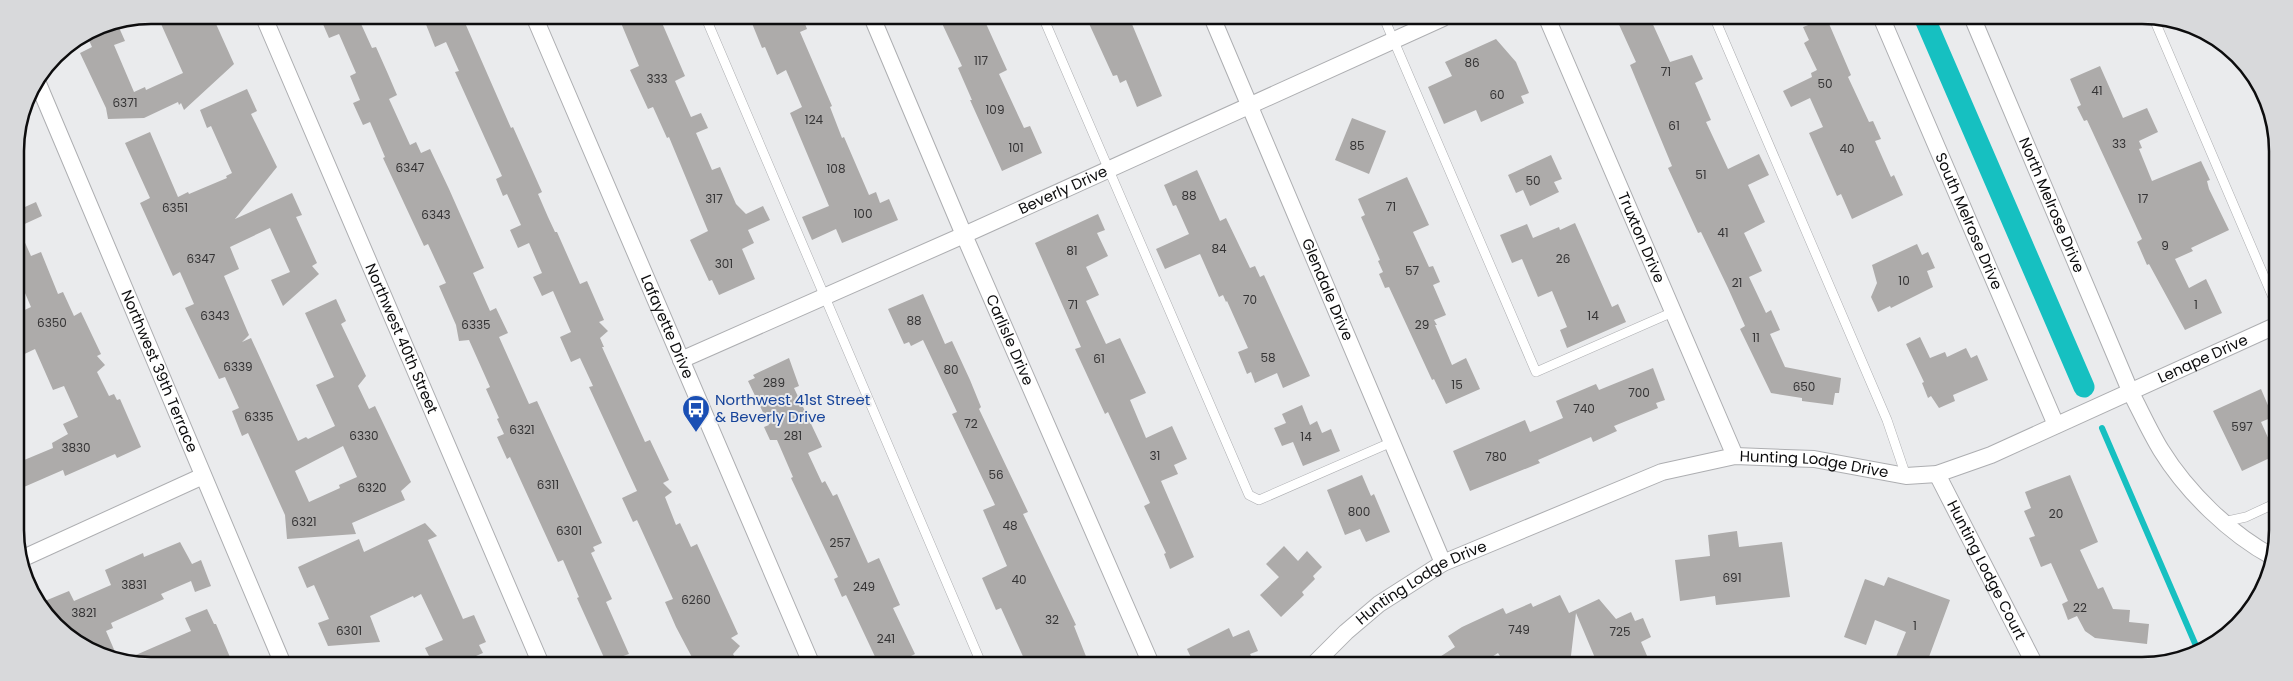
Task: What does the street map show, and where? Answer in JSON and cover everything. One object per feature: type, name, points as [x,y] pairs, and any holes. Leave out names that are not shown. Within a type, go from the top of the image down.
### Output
[{"type":"street","name":"Northwest 40th Street","points":[[267,24],[538,657]]},
{"type":"street","name":"Lafayette Drive","points":[[537,24],[808,657]]},
{"type":"street","name":"Carlisle Drive","points":[[875,24],[964,235],[1148,657]]},
{"type":"street","name":"Glendale Drive","points":[[1215,24],[1444,563]]},
{"type":"street","name":"Beverly Drive","points":[[681,360],[826,298],[1429,24]]},
{"type":"street","name":"Truxton Drive","points":[[1550,24],[1735,456]]},
{"type":"street","name":"South Melrose Drive","points":[[1884,24],[2056,425]]},
{"type":"street","name":"North Melrose Drive","points":[[1975,24],[2131,393]]},
{"type":"street","name":"Northwest 39th Terrace","points":[[40,89],[280,657]]},
{"type":"street","name":"Lenape Drive","points":[[2131,393],[2269,328]]},
{"type":"street","name":"Hunting Lodge Drive","points":[[1321,657],[1346,632],[1379,604],[1444,563],[1662,472],[1735,456],[1814,458],[1906,476],[1938,474],[1991,455],[2131,393]]},
{"type":"street","points":[[2131,393],[2162,451],[2195,495],[2223,522],[2267,551]]},
{"type":"street","name":"Hunting Lodge Court","points":[[1938,474],[2030,657]]},
{"type":"street","points":[[26,557],[203,476]]},
{"type":"lane","points":[[708,24],[978,657]]},
{"type":"lane","points":[[1046,24],[1249,495],[1259,500],[1392,442]]},
{"type":"lane","points":[[1387,24],[1536,372],[1673,312]]},
{"type":"lane","points":[[1718,24],[1887,420],[1906,476]]},
{"type":"lane","points":[[2156,25],[2269,288]]},
{"type":"lane","points":[[2223,522],[2246,516],[2269,506]]},
{"type":"building","points":[[161,24],[216,24],[234,64],[184,110],[181,103],[179,105],[178,102],[144,118],[108,119],[106,108],[80,53],[92,47],[89,40],[102,33],[119,28],[125,41],[114,45],[134,92],[145,87],[146,90],[183,73]]},
{"type":"building","points":[[323,24],[361,24],[372,48],[376,47],[397,95],[389,99],[410,145],[416,142],[421,153],[430,149],[484,268],[473,273],[490,311],[496,308],[508,333],[499,337],[529,404],[537,401],[602,543],[593,547],[595,551],[591,553],[612,599],[606,602],[629,654],[620,657],[604,657],[577,598],[579,597],[563,560],[558,562],[510,457],[507,459],[497,437],[504,434],[486,389],[490,387],[469,340],[459,341],[456,325],[439,286],[446,283],[428,244],[424,246],[383,158],[385,157],[370,122],[363,125],[353,103],[360,100],[350,76],[356,73],[339,34],[329,38]]},
{"type":"building","points":[[426,24],[466,24],[511,128],[513,127],[542,192],[538,194],[555,232],[557,232],[580,284],[587,281],[604,320],[599,322],[608,331],[600,338],[604,347],[602,347],[645,442],[650,440],[669,480],[663,483],[672,492],[665,497],[676,525],[680,523],[691,547],[697,544],[738,634],[731,638],[740,646],[733,654],[735,657],[692,657],[676,627],[665,602],[673,599],[637,520],[633,522],[622,498],[637,491],[589,387],[593,386],[580,358],[571,362],[560,337],[571,332],[553,291],[542,296],[533,277],[542,273],[529,243],[518,248],[510,230],[521,225],[507,194],[503,196],[496,179],[502,176],[455,72],[459,71],[446,42],[435,47]]},
{"type":"building","points":[[621,24],[662,24],[685,76],[675,81],[691,117],[701,113],[708,128],[696,133],[712,170],[720,167],[736,204],[746,214],[763,206],[770,220],[748,230],[754,243],[742,249],[755,279],[719,295],[712,280],[709,281],[690,240],[708,231],[669,137],[667,138],[653,107],[648,109],[630,70],[639,66]]},
{"type":"building","points":[[752,24],[805,24],[807,29],[800,32],[832,106],[830,107],[842,138],[844,137],[869,195],[876,192],[880,203],[889,199],[898,220],[842,243],[836,229],[812,240],[802,217],[829,206],[790,113],[802,107],[786,70],[777,75],[765,47],[762,48]]},
{"type":"building","points":[[942,24],[986,24],[1007,70],[999,74],[1024,128],[1030,126],[1042,153],[1002,171],[970,100],[972,100],[958,68],[962,66]]},
{"type":"building","points":[[1089,24],[1132,24],[1162,96],[1137,107],[1126,80],[1120,83],[1117,75],[1113,76]]},
{"type":"building","points":[[1619,24],[1653,24],[1670,62],[1692,55],[1703,79],[1695,83],[1711,120],[1706,122],[1728,169],[1759,154],[1769,175],[1748,185],[1765,222],[1744,233],[1762,271],[1749,277],[1766,313],[1771,310],[1780,330],[1770,334],[1785,367],[1841,378],[1839,393],[1835,393],[1833,405],[1802,401],[1802,398],[1771,393],[1740,329],[1745,326],[1728,288],[1701,232],[1698,233],[1668,168],[1672,166],[1630,65],[1636,62]]},
{"type":"building","points":[[1811,24],[1829,24],[1851,75],[1848,77],[1869,122],[1873,121],[1881,139],[1875,141],[1891,177],[1894,175],[1903,195],[1852,219],[1841,194],[1837,196],[1809,133],[1823,127],[1810,98],[1791,107],[1783,91],[1812,77],[1811,73],[1817,70],[1804,43],[1809,40],[1803,27]]},
{"type":"building","points":[[1496,39],[1516,62],[1529,93],[1521,96],[1524,103],[1481,122],[1476,110],[1444,124],[1428,87],[1452,76],[1445,62]]},
{"type":"building","points":[[2100,66],[2123,118],[2147,108],[2158,132],[2139,141],[2142,148],[2139,149],[2152,181],[2201,161],[2210,180],[2207,181],[2209,189],[2229,230],[2191,248],[2193,251],[2175,259],[2189,288],[2206,279],[2222,313],[2185,330],[2149,264],[2147,265],[2137,242],[2142,239],[2087,120],[2084,121],[2077,107],[2081,105],[2070,79]]},
{"type":"building","points":[[247,89],[257,111],[251,114],[277,167],[235,219],[292,193],[302,215],[296,217],[317,263],[312,266],[319,274],[283,306],[271,280],[290,272],[270,228],[230,247],[239,269],[224,276],[249,335],[242,342],[251,338],[298,441],[306,437],[308,439],[335,426],[316,385],[334,377],[305,313],[336,299],[346,321],[341,324],[366,376],[358,386],[369,409],[375,406],[411,482],[401,491],[405,500],[352,523],[356,534],[287,539],[285,515],[248,433],[242,436],[232,411],[239,408],[225,377],[219,379],[185,308],[194,304],[180,272],[173,276],[140,203],[150,198],[125,143],[150,132],[178,197],[227,178],[226,176],[232,173],[211,126],[207,128],[200,110]],"holes":[[[343,446],[357,477],[339,485],[340,488],[309,502],[295,471]]]},
{"type":"building","points":[[1352,118],[1386,131],[1369,174],[1335,160]]},
{"type":"building","points":[[1551,155],[1562,179],[1554,182],[1559,192],[1530,206],[1523,190],[1516,193],[1508,175]]},
{"type":"building","points":[[1197,170],[1220,221],[1226,218],[1250,268],[1255,266],[1260,277],[1264,275],[1310,376],[1283,388],[1277,373],[1255,383],[1251,372],[1247,374],[1238,352],[1248,348],[1227,301],[1223,295],[1219,297],[1200,254],[1165,269],[1156,249],[1189,234],[1176,205],[1173,206],[1164,185]]},
{"type":"building","points":[[1407,177],[1429,225],[1413,232],[1429,267],[1433,266],[1440,282],[1433,285],[1446,315],[1434,320],[1437,325],[1435,325],[1452,365],[1466,358],[1480,389],[1446,404],[1434,379],[1432,380],[1389,287],[1385,288],[1379,274],[1383,272],[1378,261],[1380,260],[1361,217],[1365,215],[1358,199]]},
{"type":"building","points":[[36,202],[42,216],[24,224],[24,207]]},
{"type":"building","points":[[1098,214],[1105,230],[1097,233],[1108,256],[1086,267],[1099,295],[1086,301],[1106,344],[1120,338],[1146,393],[1130,400],[1146,438],[1172,426],[1187,459],[1174,465],[1178,474],[1161,481],[1194,557],[1170,569],[1164,554],[1166,553],[1144,506],[1150,503],[1108,412],[1105,414],[1075,349],[1081,347],[1035,243]]},
{"type":"building","points":[[1575,223],[1612,307],[1618,304],[1626,322],[1567,348],[1560,330],[1567,327],[1552,291],[1538,297],[1522,259],[1512,263],[1500,235],[1527,224],[1533,238],[1559,227],[1560,230]]},
{"type":"building","points":[[24,240],[31,256],[41,252],[58,294],[63,292],[74,316],[81,312],[101,354],[97,356],[105,365],[97,372],[109,396],[114,394],[117,400],[120,399],[141,447],[117,458],[115,454],[65,476],[63,470],[24,487],[24,460],[53,448],[52,443],[68,434],[63,424],[78,417],[64,386],[53,390],[35,349],[24,354],[24,310],[31,307],[24,291]]},
{"type":"building","points":[[1917,244],[1922,255],[1928,252],[1935,268],[1927,271],[1933,287],[1891,308],[1890,306],[1878,312],[1871,297],[1877,283],[1872,265]]},
{"type":"building","points":[[923,294],[945,344],[952,341],[981,407],[979,409],[1028,512],[1023,514],[1076,625],[1074,626],[1086,657],[1023,657],[1001,608],[996,610],[982,578],[1007,566],[983,510],[995,505],[952,414],[957,412],[923,340],[911,346],[909,342],[904,344],[888,309]]},
{"type":"building","points":[[1920,337],[1930,358],[1945,352],[1947,357],[1966,348],[1971,358],[1977,355],[1988,380],[1953,395],[1955,401],[1939,408],[1931,396],[1928,398],[1922,383],[1924,382],[1906,344]]},
{"type":"building","points":[[789,358],[799,386],[794,388],[822,447],[808,453],[822,483],[825,481],[833,496],[837,494],[868,563],[879,558],[900,605],[893,608],[915,654],[909,657],[875,657],[846,595],[842,597],[834,579],[838,577],[791,478],[793,477],[777,440],[770,440],[764,427],[769,425],[748,381],[755,378],[753,375]]},
{"type":"building","points":[[1653,368],[1665,400],[1656,403],[1658,408],[1614,426],[1617,431],[1593,442],[1591,437],[1538,460],[1540,463],[1470,491],[1453,451],[1525,420],[1530,432],[1563,418],[1556,401],[1596,384],[1599,390]]},
{"type":"building","points":[[2261,389],[2269,408],[2269,419],[2261,422],[2269,440],[2269,458],[2242,471],[2213,411]]},
{"type":"building","points":[[1302,405],[1310,425],[1317,421],[1322,433],[1331,429],[1340,451],[1303,466],[1293,442],[1282,446],[1274,428],[1286,423],[1282,414]]},
{"type":"building","points":[[1362,475],[1371,496],[1374,494],[1390,532],[1366,542],[1360,529],[1345,535],[1327,490]]},
{"type":"building","points":[[2070,475],[2098,542],[2080,550],[2098,589],[2103,587],[2113,609],[2130,610],[2129,622],[2149,624],[2147,644],[2095,638],[2085,631],[2077,616],[2068,620],[2062,604],[2068,601],[2051,563],[2041,567],[2029,538],[2035,536],[2024,511],[2031,508],[2025,492]]},
{"type":"building","points":[[425,523],[437,536],[428,540],[463,619],[474,615],[486,642],[479,645],[483,653],[474,657],[430,657],[425,648],[443,640],[421,594],[370,616],[380,642],[328,646],[318,623],[329,619],[314,585],[307,588],[298,567],[359,539],[364,552]]},
{"type":"building","points":[[1737,531],[1739,547],[1782,542],[1790,597],[1716,605],[1715,596],[1680,601],[1675,560],[1710,556],[1708,535]]},
{"type":"building","points":[[180,542],[192,564],[201,560],[211,586],[195,592],[191,581],[161,594],[164,599],[111,623],[113,628],[106,631],[115,652],[102,648],[73,631],[55,614],[45,601],[69,591],[74,601],[111,585],[105,570],[143,553],[144,557]]},
{"type":"building","points":[[1284,546],[1298,561],[1307,551],[1322,567],[1313,576],[1315,579],[1302,592],[1304,595],[1281,617],[1260,595],[1279,577],[1266,564]]},
{"type":"building","points":[[1888,577],[1950,600],[1929,657],[1896,657],[1906,632],[1875,620],[1866,645],[1844,637],[1865,579],[1884,586]]},
{"type":"building","points":[[1560,595],[1569,613],[1599,599],[1616,619],[1631,612],[1635,621],[1643,618],[1651,637],[1641,642],[1648,657],[1595,657],[1576,613],[1571,657],[1501,657],[1498,653],[1492,657],[1440,657],[1455,647],[1448,636],[1462,627],[1503,608],[1506,614],[1531,603],[1533,607]]},
{"type":"building","points":[[207,609],[214,624],[216,624],[230,657],[134,656],[191,631],[185,618]]},
{"type":"building","points":[[1229,628],[1233,637],[1249,630],[1258,651],[1250,654],[1252,657],[1191,657],[1187,649]]},
{"type":"waterway","points":[[1927,24],[2084,387]]},
{"type":"waterway","points":[[2102,428],[2196,645]]},
{"type":"place","name":"Northwest 41st Street & Beverly Drive","points":[[696,433]]}]
